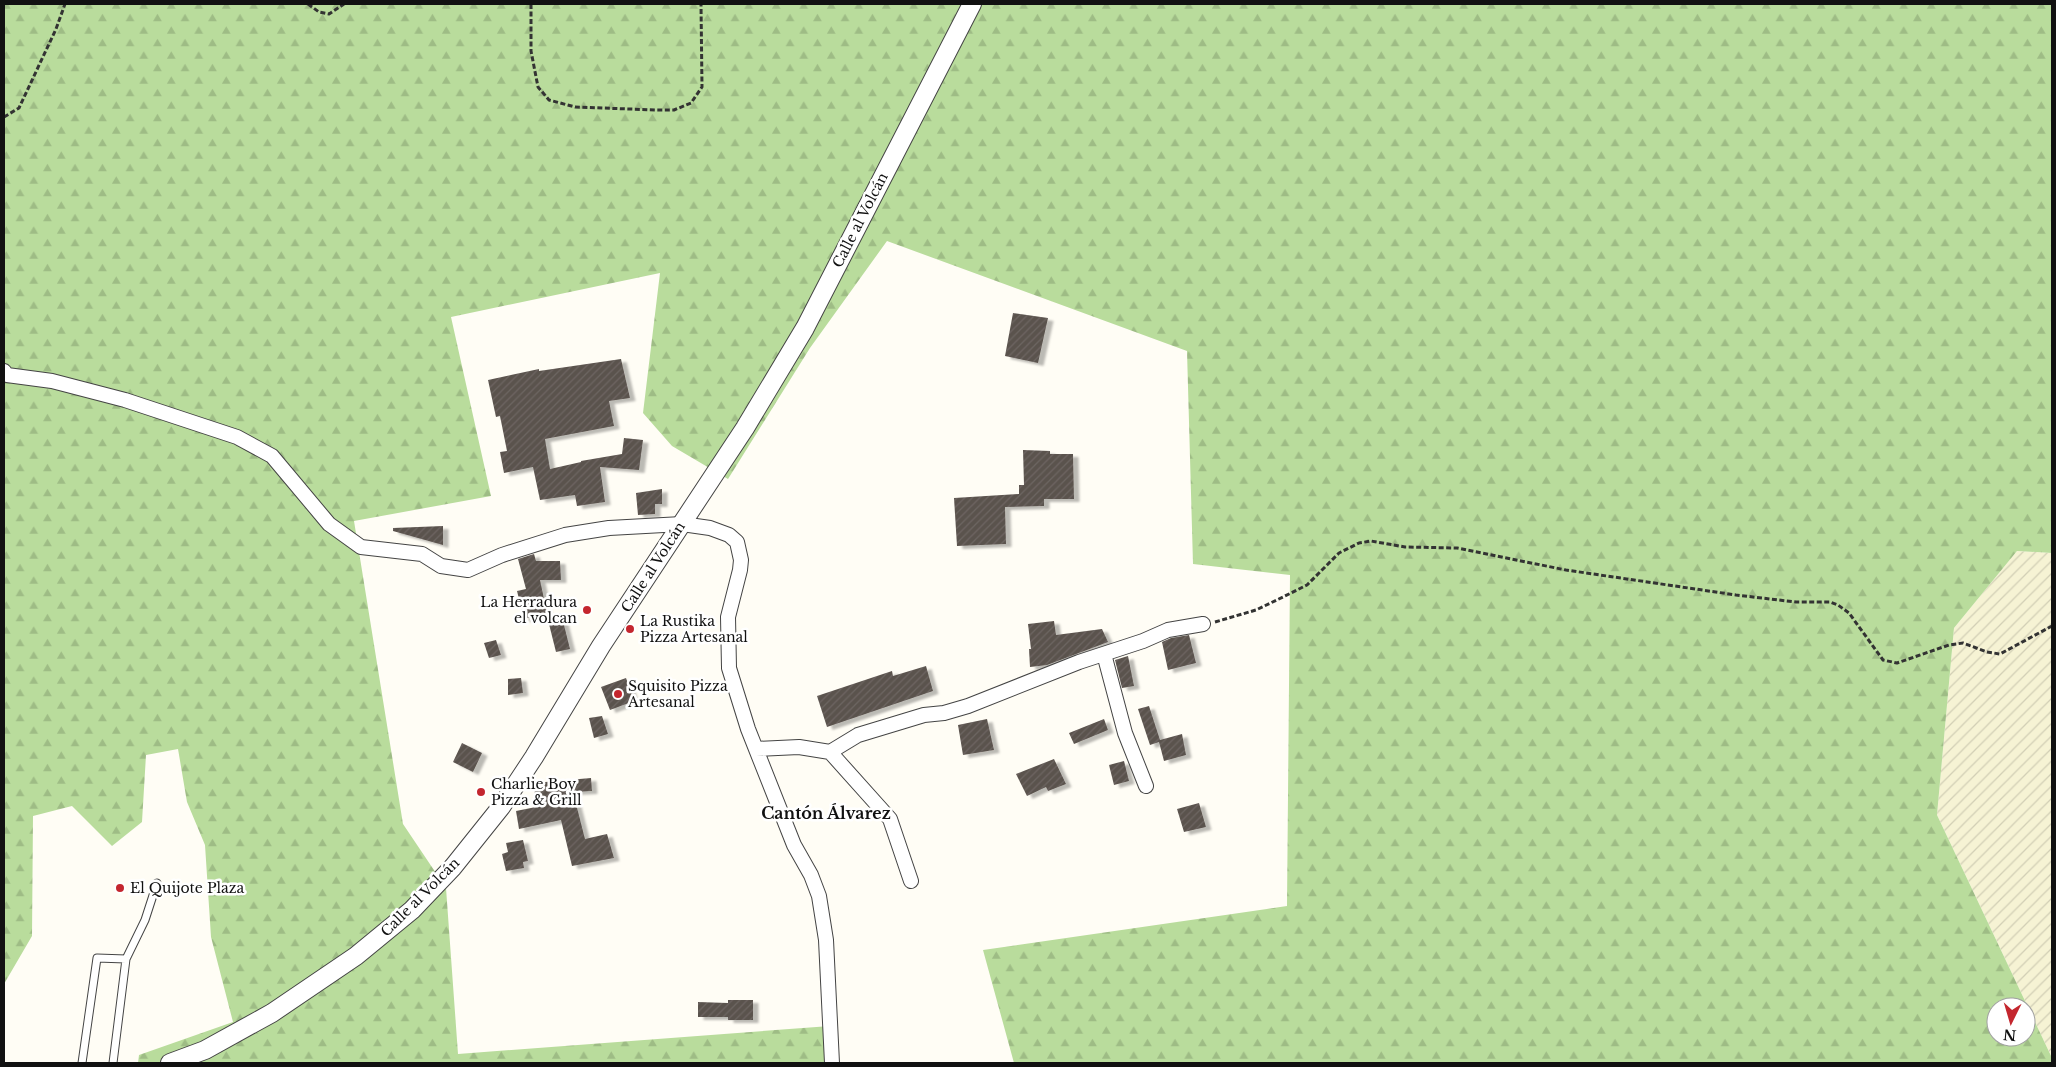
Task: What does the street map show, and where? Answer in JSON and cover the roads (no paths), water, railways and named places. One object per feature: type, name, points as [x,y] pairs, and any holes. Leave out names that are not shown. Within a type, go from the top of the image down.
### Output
[{"type":"street","name":"Calle al Volcán","points":[[170,1063],[205,1050],[272,1013],[327,977],[385,934],[412,910],[453,867],[501,807],[556,714],[746,428],[805,328],[972,4]]},
{"type":"street","points":[[4,371],[7,375],[52,381],[125,400],[236,437],[272,456],[330,524],[361,547],[422,554],[441,566],[468,570],[502,555],[565,535],[609,528],[682,524],[718,530],[729,535],[737,542],[741,560],[728,617],[729,668],[756,748],[794,845],[817,890],[826,940],[832,1063]]},
{"type":"street","points":[[830,752],[858,735],[924,716],[944,713],[968,706],[1038,677],[1142,641],[1168,630],[1202,624]]},
{"type":"street","points":[[1104,654],[1125,733],[1146,786]]},
{"type":"street","points":[[756,748],[799,747],[830,752],[890,819],[911,881]]},
{"type":"lane","points":[[113,1063],[126,959],[146,920],[158,883]]},
{"type":"lane","points":[[82,1063],[96,958],[126,959]]},
{"type":"place","name":"La Herradura el volcan","points":[[587,610]]},
{"type":"place","name":"La Rustika Pizza Artesanal","points":[[630,629]]},
{"type":"place","name":"Squisito Pizza Artesanal","points":[[618,694]]},
{"type":"place","name":"Charlie Boy Pizza & Grill","points":[[481,792]]},
{"type":"place","name":"El Quijote Plaza","points":[[120,888]]},
{"type":"district","name":"Cantón Álvarez","points":[[826,813]]}]
